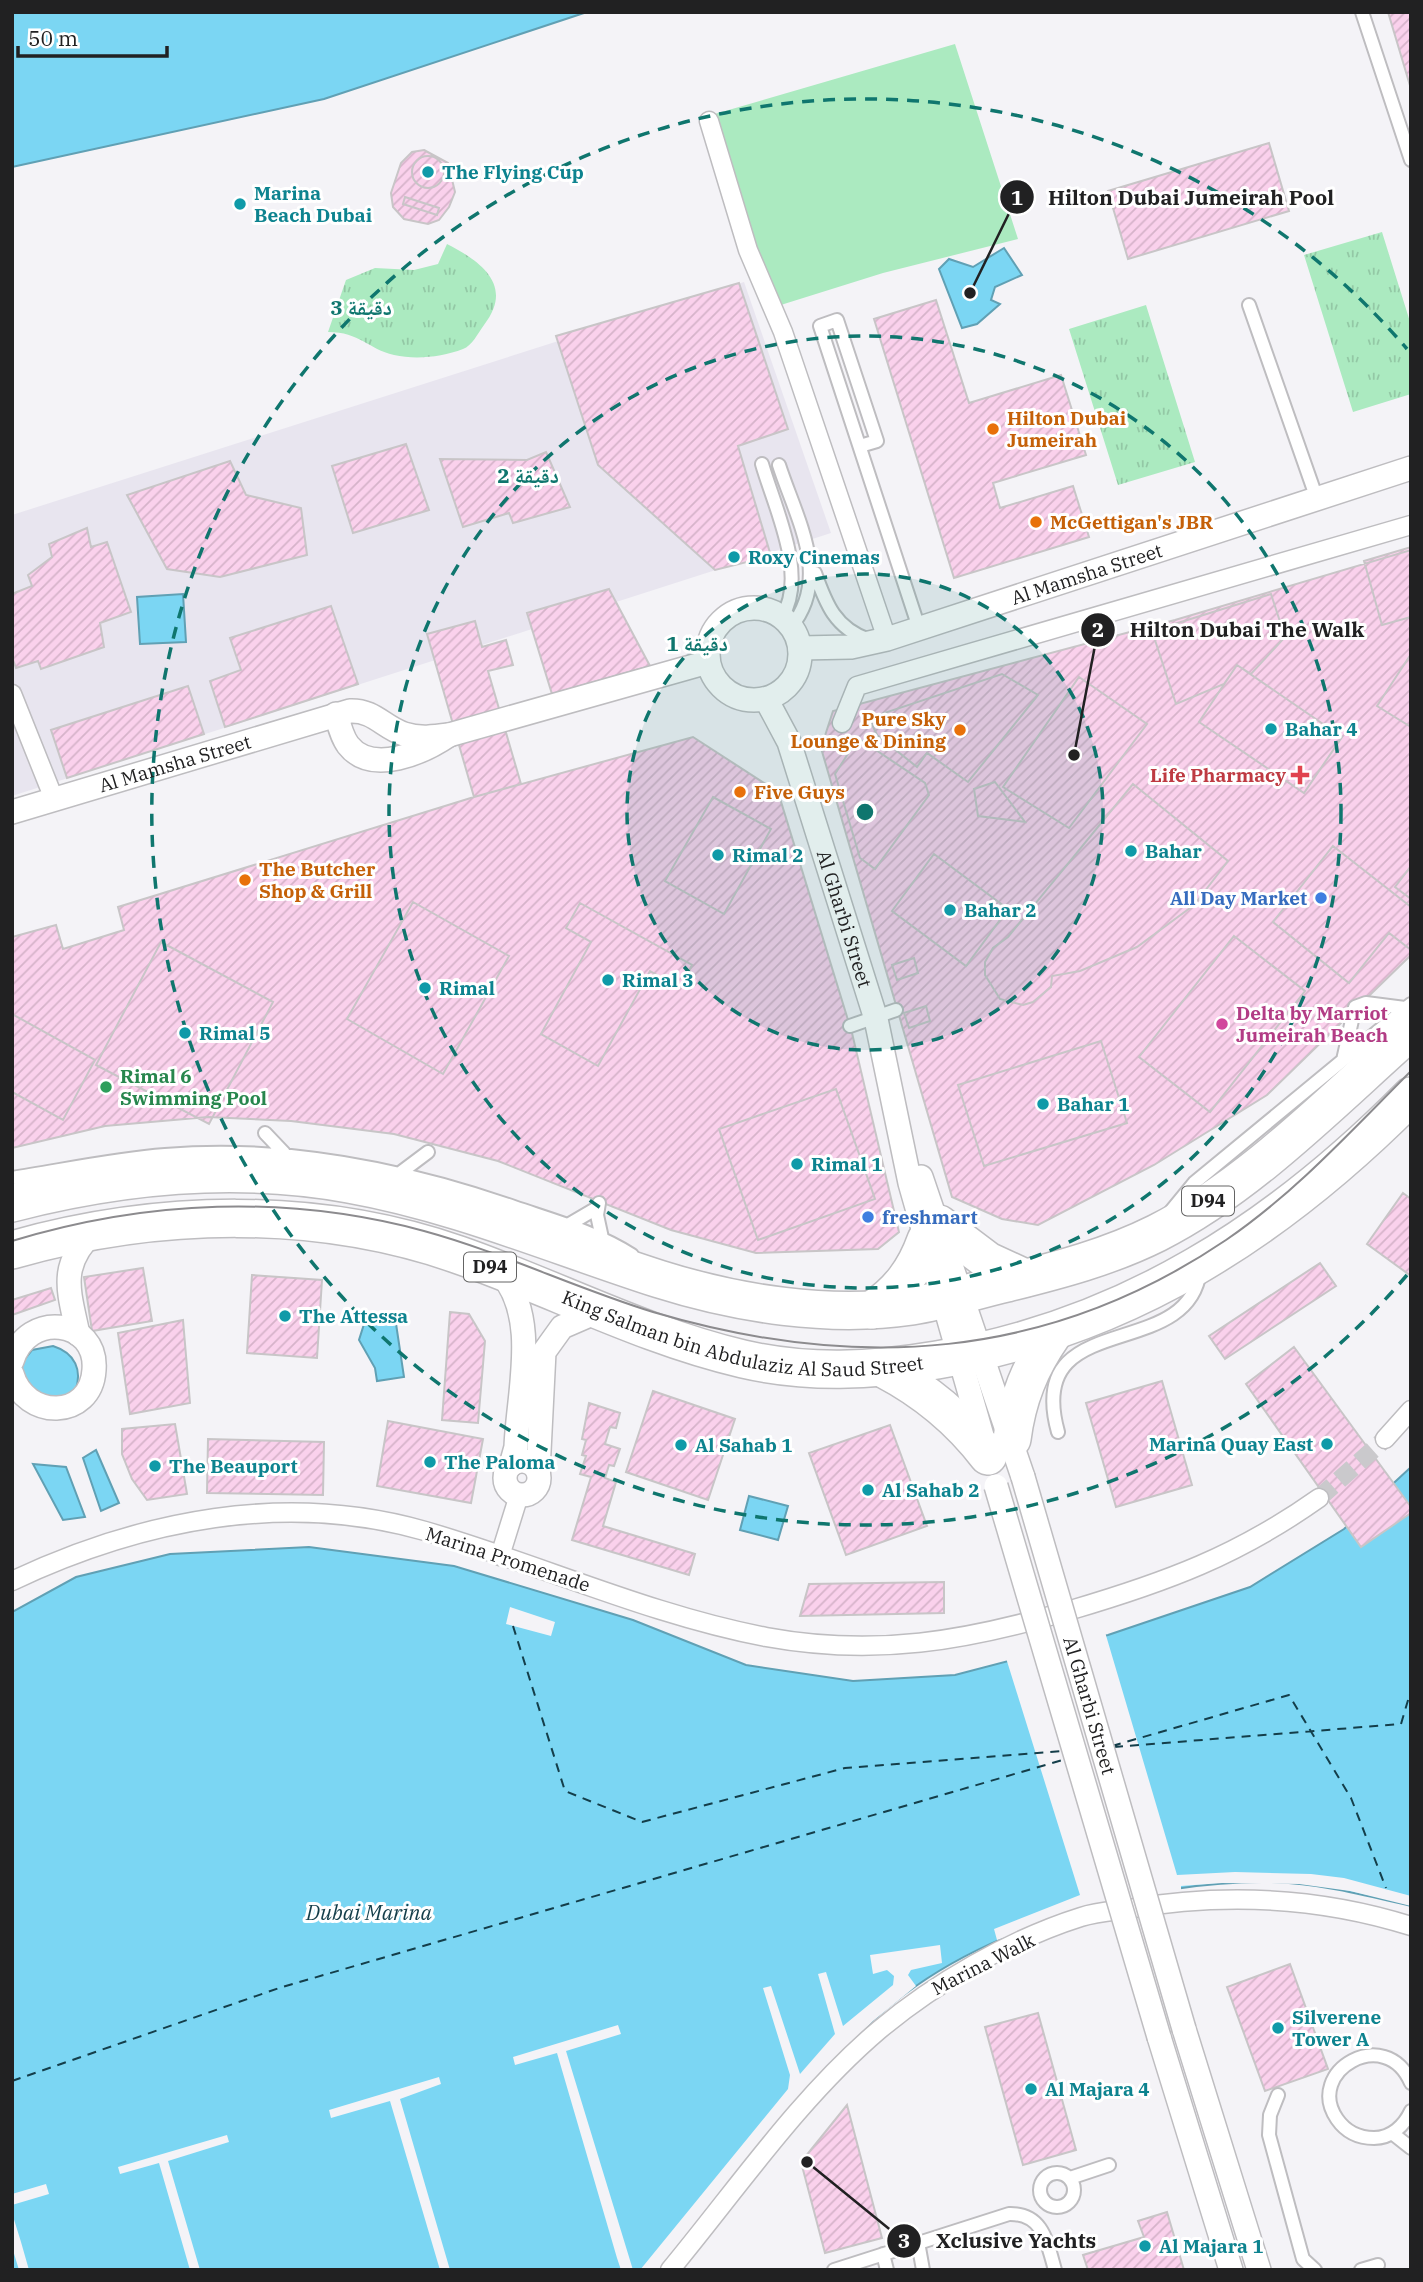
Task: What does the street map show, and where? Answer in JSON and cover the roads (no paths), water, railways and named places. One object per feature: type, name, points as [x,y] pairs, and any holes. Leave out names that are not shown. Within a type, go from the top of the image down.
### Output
[{"type":"main road","name":"King Salman bin Abdulaziz Al Saud Street","points":[[12,1203],[72,1190],[157,1166],[284,1176],[372,1188],[449,1208],[658,1279],[756,1301],[872,1310],[952,1297],[1026,1279],[1094,1260],[1161,1231],[1251,1170],[1317,1115],[1409,1015]]},
{"type":"main road","points":[[1317,1115],[1332,1070]]},
{"type":"main road","name":"King Salman bin Abdulaziz Al Saud Street","points":[[12,1250],[96,1230],[186,1220],[279,1219],[369,1231],[446,1251],[669,1338],[754,1362],[818,1370],[884,1369],[971,1354],[1118,1321],[1310,1190],[1411,1096]]},
{"type":"main road","points":[[872,1310],[906,1280],[932,1232],[1026,1279]]},
{"type":"main road","points":[[884,1369],[918,1388],[942,1406],[999,1460],[1029,1373],[1053,1334]]},
{"type":"street","points":[[709,121],[748,250],[783,332],[881,640]]},
{"type":"street","name":"Al Mamsha Street","points":[[791,631],[851,647],[881,640],[1411,468]]},
{"type":"street","points":[[842,723],[857,686],[1411,525]]},
{"type":"street","points":[[757,608],[791,631],[799,664],[793,679],[782,691],[766,699],[736,697],[723,688],[713,676],[708,662],[713,634],[731,614],[757,608]]},
{"type":"street","name":"Al Mamsha Street","points":[[12,812],[336,715],[362,710],[405,734],[423,738],[449,735],[708,662]]},
{"type":"street","points":[[12,694],[54,799]]},
{"type":"street","name":"Al Gharbi Street","points":[[766,699],[789,742],[886,1014],[904,1147],[922,1179],[932,1232],[971,1354],[1159,2037],[1231,2270]]},
{"type":"street","name":"Al Mamsha Street","points":[[336,715],[347,744],[356,754],[370,760],[407,755],[449,735]]},
{"type":"street","points":[[12,1374],[22,1394],[41,1407],[53,1409],[76,1402],[92,1381],[93,1355],[78,1334],[69,1294],[68,1270],[78,1248],[96,1230]]},
{"type":"street","points":[[498,1270],[516,1294],[524,1322],[516,1447],[511,1465],[505,1473],[505,1483],[510,1491],[519,1495],[531,1493],[536,1488],[544,1352],[562,1327],[599,1311]]},
{"type":"street","points":[[13,1349],[36,1330],[57,1327],[78,1334]]},
{"type":"street","points":[[1385,1439],[1411,1410]]},
{"type":"street","name":"Al Gharbi Street","points":[[999,1460],[1023,1477],[1184,2029],[1259,2270]]},
{"type":"street","points":[[511,1465],[528,1462],[538,1471]]},
{"type":"street","points":[[500,1556],[519,1495]]},
{"type":"street","name":"Marina Promenade","points":[[12,1581],[142,1531],[222,1516],[303,1512],[383,1521],[423,1530],[731,1629],[799,1642],[904,1646],[1008,1629],[1160,1583],[1212,1562],[1261,1536],[1319,1498]]},
{"type":"street","name":"Marina Walk","points":[[670,2270],[814,2096],[877,2032],[926,1993],[1021,1943],[1082,1917],[1181,1900],[1266,1900],[1323,1906],[1411,1926]]},
{"type":"lane","points":[[1363,12],[1411,160]]},
{"type":"lane","points":[[1249,305],[1317,499]]},
{"type":"lane","points":[[860,446],[877,441],[837,320],[820,326],[919,628]]},
{"type":"lane","points":[[762,464],[793,574],[791,631]]},
{"type":"lane","points":[[779,465],[828,608],[835,618],[853,633],[881,640]]},
{"type":"lane","points":[[791,631],[810,592],[812,565]]},
{"type":"lane","points":[[1332,1070],[1355,1007],[1366,1003],[1409,1015]]},
{"type":"lane","points":[[849,1026],[886,1014]]},
{"type":"lane","points":[[1161,1231],[1175,1204],[1194,1183],[1332,1070],[1409,1015]]},
{"type":"lane","points":[[265,1133],[284,1153]]},
{"type":"lane","points":[[400,1173],[428,1152]]},
{"type":"lane","points":[[12,1178],[284,1153],[400,1173],[481,1195],[602,1238],[632,1255],[658,1279]]},
{"type":"lane","points":[[568,1225],[598,1206],[602,1238]]},
{"type":"lane","points":[[1058,1432],[1051,1396],[1058,1372],[1118,1321]]},
{"type":"lane","points":[[1411,2083],[1397,2064],[1385,2057],[1371,2055],[1346,2064],[1331,2087],[1330,2101],[1341,2125],[1365,2138],[1392,2133],[1403,2125],[1411,2111]]},
{"type":"lane","points":[[1278,2095],[1270,2115],[1269,2134],[1303,2259],[1315,2270]]},
{"type":"lane","points":[[1392,2133],[1411,2148]]},
{"type":"lane","points":[[1070,2178],[1074,2191],[1067,2203],[1053,2206],[1047,2203],[1040,2191],[1044,2178],[1057,2173],[1070,2178],[1109,2165]]},
{"type":"lane","points":[[1034,2220],[1047,2203]]},
{"type":"lane","points":[[834,2270],[1009,2214],[1034,2220],[1045,2237],[1055,2270]]},
{"type":"lane","points":[[918,2242],[923,2270]]},
{"type":"lane","points":[[883,2254],[887,2270]]},
{"type":"lane","points":[[1362,2268],[1378,2265]]},
{"type":"water","points":[[12,12],[587,12],[324,99],[12,167]]},
{"type":"water","points":[[1004,248],[1022,275],[995,287],[991,300],[1000,304],[977,324],[962,328],[939,269],[949,259],[973,267]]},
{"type":"water","points":[[183,594],[186,642],[140,644],[137,597]]},
{"type":"water","points":[[395,1317],[404,1377],[377,1381],[375,1368],[359,1340],[365,1321]]},
{"type":"water","points":[[53,1346],[72,1358],[77,1370],[77,1384],[75,1392],[41,1407],[19,1366],[32,1350]]},
{"type":"water","points":[[96,1450],[119,1503],[101,1511],[83,1458]]},
{"type":"water","points":[[33,1464],[66,1467],[85,1517],[63,1520]]},
{"type":"water","name":"Dubai Marina","points":[[1411,1467],[1411,1906],[1306,1885],[1271,1882],[1227,1883],[1181,1888],[1086,1909],[995,1942],[953,1963],[906,1993],[833,2059],[812,2081],[664,2270],[12,2270],[12,1612],[76,1577],[170,1554],[309,1547],[454,1566],[633,1620],[746,1665],[853,1681],[955,1675],[1108,1635],[1250,1587],[1344,1529]]},
{"type":"water","points":[[749,1496],[788,1506],[778,1540],[740,1530]]},
{"type":"tunnel","points":[[1319,1498],[1385,1439]]},
{"type":"tram line","points":[[12,1241],[63,1227],[166,1210],[269,1207],[321,1211],[424,1231],[653,1312],[729,1331],[803,1343],[876,1347],[948,1344],[1020,1332],[1090,1311],[1158,1280],[1226,1240],[1276,1202],[1322,1160],[1411,1071]]},
{"type":"place","name":"The Flying Cup","points":[[428,172]]},
{"type":"place","name":"Marina Beach Dubai","points":[[240,204]]},
{"type":"place","name":"Hilton Dubai Jumeirah Pool","points":[[970,293]]},
{"type":"place","name":"Hilton Dubai Jumeirah","points":[[993,429]]},
{"type":"place","name":"McGettigan's JBR","points":[[1036,522]]},
{"type":"place","name":"Roxy Cinemas","points":[[734,557]]},
{"type":"place","name":"Bahar 4","points":[[1271,729]]},
{"type":"place","name":"Pure Sky Lounge & Dining","points":[[960,730]]},
{"type":"place","name":"Hilton Dubai The Walk","points":[[1074,755]]},
{"type":"place","name":"Life Pharmacy","points":[[1300,775]]},
{"type":"place","name":"Five Guys","points":[[740,792]]},
{"type":"place","name":"Bahar","points":[[1131,851]]},
{"type":"place","name":"Rimal 2","points":[[718,855]]},
{"type":"place","name":"The Butcher Shop & Grill","points":[[245,880]]},
{"type":"place","name":"All Day Market","points":[[1321,898]]},
{"type":"place","name":"Bahar 2","points":[[950,910]]},
{"type":"place","name":"Rimal 3","points":[[608,980]]},
{"type":"place","name":"Rimal","points":[[425,988]]},
{"type":"place","name":"Delta by Marriot Jumeirah Beach","points":[[1222,1024]]},
{"type":"place","name":"Rimal 5","points":[[185,1033]]},
{"type":"place","name":"Rimal 6 Swimming Pool","points":[[106,1087]]},
{"type":"place","name":"Bahar 1","points":[[1043,1104]]},
{"type":"place","name":"Rimal 1","points":[[797,1164]]},
{"type":"place","name":"freshmart","points":[[868,1217]]},
{"type":"place","name":"The Attessa","points":[[285,1316]]},
{"type":"place","name":"Marina Quay East","points":[[1327,1444]]},
{"type":"place","name":"Al Sahab 1","points":[[681,1445]]},
{"type":"place","name":"The Paloma","points":[[430,1462]]},
{"type":"place","name":"The Beauport","points":[[155,1466]]},
{"type":"place","name":"Al Sahab 2","points":[[868,1490]]},
{"type":"place","name":"Silverene Tower A","points":[[1278,2028]]},
{"type":"place","name":"Al Majara 4","points":[[1031,2089]]},
{"type":"place","name":"Xclusive Yachts","points":[[807,2162]]},
{"type":"place","name":"Al Majara 1","points":[[1145,2246]]}]
